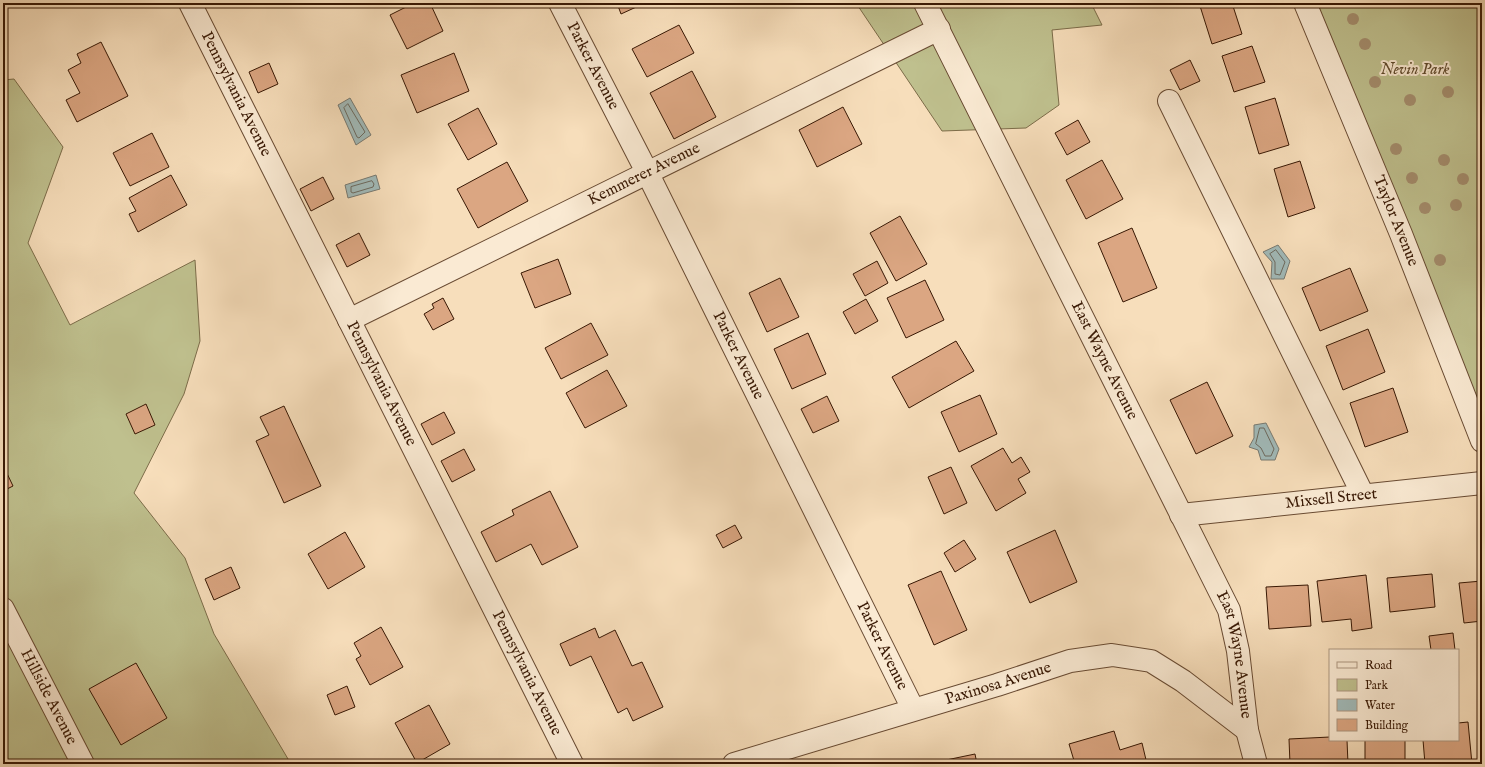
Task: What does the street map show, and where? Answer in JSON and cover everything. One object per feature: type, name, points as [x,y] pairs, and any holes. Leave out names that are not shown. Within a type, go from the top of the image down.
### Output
[{"type":"street","name":"Pennsylvania Avenue","points":[[190,3],[572,764]]},
{"type":"street","name":"Parker Avenue","points":[[560,3],[647,172],[914,709]]},
{"type":"street","name":"East Wayne Avenue","points":[[926,3],[1229,610],[1238,651],[1247,730],[1256,764]]},
{"type":"street","name":"Taylor Avenue","points":[[1305,3],[1401,234],[1482,441]]},
{"type":"street","name":"Kemmerer Avenue","points":[[349,320],[939,29]]},
{"type":"street","points":[[1169,101],[1364,495]]},
{"type":"street","name":"Mixsell Street","points":[[1181,514],[1482,483]]},
{"type":"street","name":"Hillside Avenue","points":[[3,609],[83,764]]},
{"type":"street","name":"Paxinosa Avenue","points":[[734,764],[997,685],[1070,661],[1112,654],[1151,661],[1183,681],[1247,730]]},
{"type":"green space","points":[[856,3],[1091,3],[1102,25],[1052,30],[1059,105],[1026,128],[942,131]]},
{"type":"green space","name":"Nevin Park","points":[[1315,3],[1482,3],[1482,417]]},
{"type":"green space","points":[[14,79],[63,147],[28,243],[70,325],[195,260],[200,341],[184,394],[134,493],[185,558],[214,634],[291,764],[3,764],[3,80]]},
{"type":"water","points":[[350,98],[371,135],[356,145],[338,105]]},
{"type":"water","points":[[376,175],[380,189],[348,198],[345,185]]},
{"type":"water","points":[[1278,245],[1290,261],[1284,279],[1271,279],[1272,262],[1263,252]]},
{"type":"water","points":[[1266,423],[1279,449],[1275,460],[1261,460],[1258,450],[1249,447],[1254,438],[1254,425]]},
{"type":"building","points":[[414,3],[430,3],[443,31],[407,49],[390,15]]},
{"type":"building","points":[[617,3],[645,3],[621,14]]},
{"type":"building","points":[[1208,3],[1232,3],[1242,34],[1212,44],[1200,6]]},
{"type":"building","points":[[679,25],[694,53],[647,77],[632,49]]},
{"type":"building","points":[[101,42],[128,96],[77,122],[66,100],[80,93],[68,70],[81,63],[77,54]]},
{"type":"building","points":[[1252,46],[1265,82],[1234,92],[1222,56]]},
{"type":"building","points":[[454,53],[469,91],[417,113],[401,75]]},
{"type":"building","points":[[1190,60],[1200,81],[1180,90],[1170,70]]},
{"type":"building","points":[[269,63],[278,84],[258,93],[249,72]]},
{"type":"building","points":[[692,71],[716,117],[674,139],[650,93]]},
{"type":"building","points":[[1275,98],[1289,145],[1259,154],[1245,107]]},
{"type":"building","points":[[843,107],[862,144],[817,167],[799,130]]},
{"type":"building","points":[[478,108],[497,144],[468,160],[448,124]]},
{"type":"building","points":[[1078,120],[1090,142],[1067,155],[1055,133]]},
{"type":"building","points":[[152,133],[169,167],[130,186],[113,153]]},
{"type":"building","points":[[1102,160],[1123,199],[1086,219],[1066,180]]},
{"type":"building","points":[[1300,161],[1315,208],[1288,217],[1274,169]]},
{"type":"building","points":[[507,162],[528,201],[478,228],[457,189]]},
{"type":"building","points":[[171,175],[187,205],[138,232],[129,214],[136,211],[129,198]]},
{"type":"building","points":[[323,177],[334,199],[311,211],[300,189]]},
{"type":"building","points":[[900,216],[927,264],[896,281],[870,233]]},
{"type":"building","points":[[1132,228],[1157,288],[1123,302],[1098,243]]},
{"type":"building","points":[[359,233],[370,255],[347,267],[336,245]]},
{"type":"building","points":[[558,259],[571,294],[535,308],[521,273]]},
{"type":"building","points":[[877,261],[888,283],[865,296],[853,274]]},
{"type":"building","points":[[1350,268],[1368,311],[1320,331],[1302,288]]},
{"type":"building","points":[[780,278],[799,317],[767,332],[749,293]]},
{"type":"building","points":[[925,280],[944,320],[906,338],[887,298]]},
{"type":"building","points":[[443,298],[454,319],[433,330],[424,314],[434,308],[432,304]]},
{"type":"building","points":[[866,299],[878,321],[855,334],[843,312]]},
{"type":"building","points":[[591,323],[608,355],[561,379],[545,348]]},
{"type":"building","points":[[1368,329],[1385,372],[1343,390],[1326,346]]},
{"type":"building","points":[[808,333],[826,374],[792,389],[774,349]]},
{"type":"building","points":[[956,341],[974,371],[909,408],[892,377]]},
{"type":"building","points":[[607,370],[627,406],[585,428],[566,393]]},
{"type":"building","points":[[1207,382],[1233,436],[1196,454],[1170,400]]},
{"type":"building","points":[[1393,388],[1408,432],[1365,447],[1350,403]]},
{"type":"building","points":[[980,395],[997,434],[959,452],[941,412]]},
{"type":"building","points":[[827,396],[839,421],[813,433],[801,409]]},
{"type":"building","points":[[146,404],[155,425],[135,434],[126,414]]},
{"type":"building","points":[[284,406],[321,486],[284,503],[256,441],[269,435],[260,417]]},
{"type":"building","points":[[444,412],[455,433],[432,445],[421,424]]},
{"type":"building","points":[[1003,448],[1012,463],[1021,457],[1030,472],[1018,479],[1026,493],[996,511],[971,466]]},
{"type":"building","points":[[464,449],[475,470],[452,482],[441,461]]},
{"type":"building","points":[[3,465],[13,486],[3,491]]},
{"type":"building","points":[[951,467],[967,503],[944,514],[928,477]]},
{"type":"building","points":[[550,491],[578,547],[542,565],[531,544],[496,562],[481,532],[514,515],[512,510]]},
{"type":"building","points":[[735,525],[742,538],[723,548],[716,535]]},
{"type":"building","points":[[1055,530],[1077,582],[1030,603],[1007,552]]},
{"type":"building","points":[[345,532],[365,567],[328,589],[308,554]]},
{"type":"building","points":[[964,540],[976,559],[955,572],[944,553]]},
{"type":"building","points":[[231,567],[240,588],[214,600],[205,579]]},
{"type":"building","points":[[941,571],[967,630],[934,645],[908,585]]},
{"type":"building","points":[[1432,574],[1435,607],[1390,612],[1387,578]]},
{"type":"building","points":[[1366,575],[1372,628],[1352,631],[1351,619],[1322,622],[1317,581]]},
{"type":"building","points":[[1482,581],[1482,621],[1464,623],[1459,583]]},
{"type":"building","points":[[1308,585],[1311,626],[1269,629],[1266,587]]},
{"type":"building","points":[[381,627],[403,667],[370,685],[356,659],[361,656],[354,643]]},
{"type":"building","points":[[595,628],[599,638],[615,630],[632,666],[642,662],[663,707],[633,721],[627,708],[618,713],[591,656],[570,666],[560,644]]},
{"type":"building","points":[[1453,633],[1455,649],[1431,649],[1429,636]]},
{"type":"building","points":[[136,663],[167,718],[121,745],[89,689]]},
{"type":"building","points":[[347,686],[355,707],[335,715],[327,695]]},
{"type":"building","points":[[429,705],[450,744],[417,763],[395,723]]},
{"type":"building","points":[[1468,722],[1472,764],[1425,764],[1423,741],[1459,741],[1459,723]]},
{"type":"building","points":[[1114,731],[1120,750],[1142,743],[1147,764],[1100,764],[1099,761],[1091,764],[1075,764],[1069,744]]},
{"type":"building","points":[[1329,737],[1329,741],[1347,741],[1348,764],[1290,764],[1289,739]]},
{"type":"building","points":[[1365,741],[1405,741],[1405,764],[1365,764]]},
{"type":"building","points":[[975,754],[977,764],[927,764]]}]
